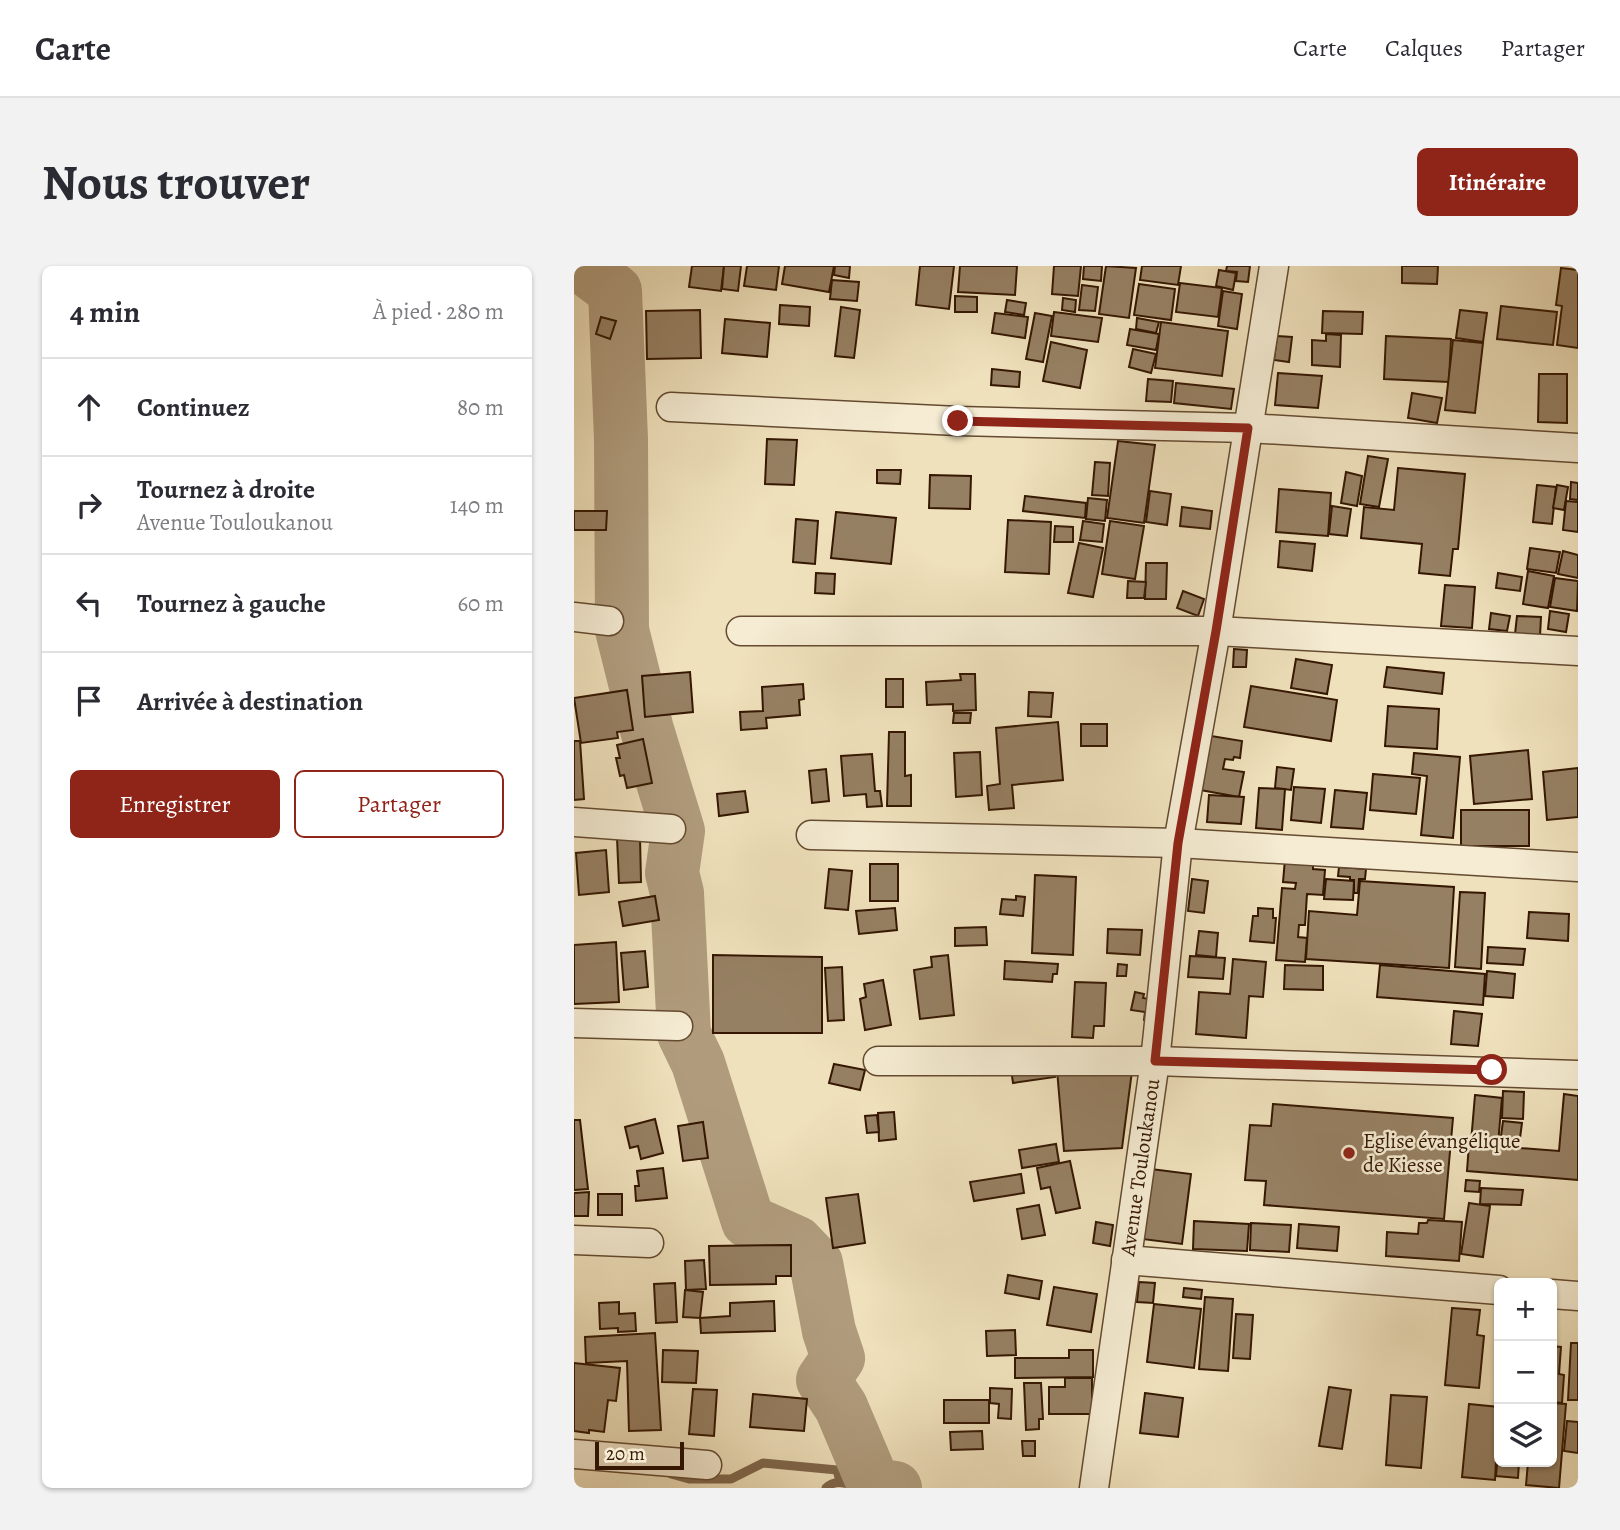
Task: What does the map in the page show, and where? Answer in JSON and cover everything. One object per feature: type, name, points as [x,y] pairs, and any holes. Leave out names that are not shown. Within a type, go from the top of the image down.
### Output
[{"type":"street","name":"Avenue Touloukanou","points":[[1094,1488],[1155,1061],[1178,843],[1216,631],[1274,266]]},
{"type":"street","points":[[671,407],[958,421],[1248,428],[1578,448]]},
{"type":"street","points":[[574,617],[608,621]]},
{"type":"street","points":[[741,631],[1216,631],[1578,651]]},
{"type":"street","points":[[574,822],[671,829]]},
{"type":"street","points":[[811,835],[1178,843],[1578,867]]},
{"type":"street","points":[[574,1023],[678,1026]]},
{"type":"street","points":[[878,1061],[1155,1061],[1578,1075]]},
{"type":"street","points":[[574,1240],[649,1243]]},
{"type":"street","points":[[1126,1260],[1494,1290]]},
{"type":"street","points":[[1557,1294],[1578,1296]]},
{"type":"street","points":[[574,1454],[707,1465]]},
{"type":"building","points":[[692,266],[724,266],[721,291],[689,287]]},
{"type":"building","points":[[724,266],[741,266],[738,291],[722,289]]},
{"type":"building","points":[[747,266],[779,266],[776,290],[744,286]]},
{"type":"building","points":[[785,266],[834,266],[829,292],[782,284]]},
{"type":"building","points":[[835,266],[850,266],[849,278],[834,275]]},
{"type":"building","points":[[920,266],[954,266],[949,309],[916,305]]},
{"type":"building","points":[[960,266],[1017,266],[1015,295],[958,292]]},
{"type":"building","points":[[1054,266],[1081,266],[1078,296],[1052,294]]},
{"type":"building","points":[[1084,266],[1102,266],[1101,281],[1083,279]]},
{"type":"building","points":[[1106,266],[1136,268],[1129,318],[1099,314]]},
{"type":"building","points":[[1142,266],[1181,266],[1178,285],[1140,280]]},
{"type":"building","points":[[1227,266],[1250,266],[1248,282],[1236,281],[1237,272],[1226,271]]},
{"type":"building","points":[[1402,266],[1438,266],[1437,284],[1402,283]]},
{"type":"building","points":[[1561,268],[1578,270],[1578,348],[1557,345],[1562,306],[1556,305]]},
{"type":"building","points":[[1219,270],[1236,273],[1233,290],[1216,286]]},
{"type":"building","points":[[832,280],[859,282],[857,301],[830,299]]},
{"type":"building","points":[[1180,283],[1222,288],[1218,317],[1176,312]]},
{"type":"building","points":[[1139,284],[1175,289],[1171,320],[1134,315]]},
{"type":"building","points":[[1082,285],[1098,287],[1095,311],[1079,310]]},
{"type":"building","points":[[1223,291],[1242,294],[1237,329],[1218,326]]},
{"type":"building","points":[[955,296],[977,297],[977,312],[955,312]]},
{"type":"building","points":[[1063,298],[1076,300],[1075,312],[1062,310]]},
{"type":"building","points":[[1007,300],[1026,303],[1024,315],[1005,312]]},
{"type":"building","points":[[780,305],[810,307],[809,326],[779,324]]},
{"type":"building","points":[[1501,306],[1557,312],[1553,345],[1497,339]]},
{"type":"building","points":[[841,307],[860,310],[854,358],[835,356]]},
{"type":"building","points":[[700,310],[701,358],[647,359],[646,311]]},
{"type":"building","points":[[1460,310],[1487,313],[1483,342],[1456,338]]},
{"type":"building","points":[[1323,311],[1363,312],[1362,334],[1322,333]]},
{"type":"building","points":[[1054,312],[1102,318],[1098,342],[1051,336]]},
{"type":"building","points":[[995,313],[1028,317],[1025,338],[992,333]]},
{"type":"building","points":[[1035,313],[1052,316],[1043,362],[1026,359]]},
{"type":"building","points":[[601,317],[616,321],[610,339],[596,334]]},
{"type":"building","points":[[1137,318],[1159,322],[1156,333],[1136,329]]},
{"type":"building","points":[[725,319],[770,323],[767,357],[722,353]]},
{"type":"building","points":[[1161,322],[1228,331],[1222,376],[1155,368]]},
{"type":"building","points":[[1130,329],[1159,334],[1156,350],[1127,345]]},
{"type":"building","points":[[1326,334],[1341,335],[1340,367],[1312,365],[1312,340],[1326,341]]},
{"type":"building","points":[[1277,336],[1292,337],[1289,362],[1274,360]]},
{"type":"building","points":[[1386,336],[1451,339],[1449,382],[1384,379]]},
{"type":"building","points":[[1453,340],[1483,343],[1475,413],[1445,410]]},
{"type":"building","points":[[1051,342],[1087,350],[1080,388],[1043,381]]},
{"type":"building","points":[[1133,349],[1156,354],[1151,373],[1129,367]]},
{"type":"building","points":[[992,369],[1020,372],[1019,387],[991,385]]},
{"type":"building","points":[[1278,373],[1322,376],[1318,408],[1275,405]]},
{"type":"building","points":[[1539,374],[1567,374],[1567,423],[1538,422]]},
{"type":"building","points":[[1148,379],[1173,381],[1171,402],[1146,401]]},
{"type":"building","points":[[1176,383],[1234,389],[1231,409],[1174,403]]},
{"type":"building","points":[[1412,393],[1442,398],[1437,423],[1408,418]]},
{"type":"building","points":[[767,439],[797,440],[794,485],[765,484]]},
{"type":"building","points":[[1118,441],[1155,445],[1144,523],[1107,518]]},
{"type":"building","points":[[1368,456],[1388,459],[1379,507],[1360,504]]},
{"type":"building","points":[[1095,462],[1110,463],[1108,496],[1092,495]]},
{"type":"building","points":[[1398,468],[1465,474],[1458,549],[1453,549],[1450,576],[1419,573],[1422,544],[1361,538],[1364,507],[1394,510]]},
{"type":"building","points":[[877,470],[901,470],[900,484],[877,483]]},
{"type":"building","points":[[1346,472],[1362,476],[1357,506],[1341,503]]},
{"type":"building","points":[[930,475],[971,476],[970,509],[929,508]]},
{"type":"building","points":[[1571,482],[1578,483],[1578,500],[1570,499]]},
{"type":"building","points":[[1537,485],[1556,487],[1552,524],[1533,522]]},
{"type":"building","points":[[1557,485],[1568,487],[1564,510],[1553,508]]},
{"type":"building","points":[[1279,489],[1331,493],[1328,536],[1276,532]]},
{"type":"building","points":[[1150,491],[1171,494],[1167,525],[1146,522]]},
{"type":"building","points":[[1025,496],[1086,503],[1085,518],[1023,511]]},
{"type":"building","points":[[1088,498],[1107,500],[1105,521],[1086,519]]},
{"type":"building","points":[[1566,501],[1578,502],[1578,532],[1563,530]]},
{"type":"building","points":[[1332,506],[1351,509],[1347,536],[1329,534]]},
{"type":"building","points":[[1182,507],[1212,511],[1210,529],[1180,526]]},
{"type":"building","points":[[574,511],[607,511],[606,530],[574,530]]},
{"type":"building","points":[[836,512],[896,518],[891,564],[831,558]]},
{"type":"building","points":[[796,519],[818,521],[815,564],[793,562]]},
{"type":"building","points":[[1008,520],[1051,522],[1049,574],[1005,572]]},
{"type":"building","points":[[1083,521],[1104,524],[1102,542],[1080,540]]},
{"type":"building","points":[[1110,521],[1144,526],[1135,579],[1102,574]]},
{"type":"building","points":[[1055,526],[1073,527],[1073,542],[1054,542]]},
{"type":"building","points":[[1280,541],[1315,544],[1312,571],[1278,567]]},
{"type":"building","points":[[1079,543],[1103,548],[1093,597],[1068,593]]},
{"type":"building","points":[[1530,548],[1560,552],[1556,573],[1527,569]]},
{"type":"building","points":[[1563,551],[1578,555],[1578,578],[1558,574]]},
{"type":"building","points":[[1146,563],[1167,563],[1166,599],[1145,599]]},
{"type":"building","points":[[1528,571],[1554,576],[1548,608],[1523,604]]},
{"type":"building","points":[[816,573],[835,574],[834,594],[815,593]]},
{"type":"building","points":[[1498,573],[1522,577],[1520,591],[1496,588]]},
{"type":"building","points":[[1555,578],[1578,581],[1577,611],[1550,607]]},
{"type":"building","points":[[1128,581],[1146,582],[1144,598],[1127,598]]},
{"type":"building","points":[[1445,585],[1475,587],[1472,628],[1441,626]]},
{"type":"building","points":[[1183,591],[1204,599],[1198,616],[1177,608]]},
{"type":"building","points":[[1550,611],[1569,614],[1566,632],[1548,629]]},
{"type":"building","points":[[1491,613],[1510,616],[1507,631],[1489,629]]},
{"type":"building","points":[[1517,616],[1541,617],[1540,636],[1515,634]]},
{"type":"building","points":[[1234,649],[1247,650],[1246,667],[1233,667]]},
{"type":"building","points":[[1296,659],[1332,665],[1327,694],[1291,688]]},
{"type":"building","points":[[1387,667],[1444,673],[1442,694],[1384,687]]},
{"type":"building","points":[[690,672],[693,712],[645,717],[642,676]]},
{"type":"building","points":[[960,674],[975,674],[976,710],[953,711],[953,704],[927,705],[926,682],[961,680]]},
{"type":"building","points":[[886,679],[903,679],[903,707],[886,707]]},
{"type":"building","points":[[803,684],[804,699],[799,700],[800,715],[766,718],[767,728],[741,730],[740,712],[763,711],[762,687]]},
{"type":"building","points":[[1251,686],[1337,700],[1331,741],[1244,727]]},
{"type":"building","points":[[627,690],[633,730],[617,732],[618,738],[581,743],[574,698]]},
{"type":"building","points":[[1029,692],[1053,693],[1051,717],[1028,716]]},
{"type":"building","points":[[1388,706],[1439,709],[1437,749],[1385,746]]},
{"type":"building","points":[[954,713],[971,713],[970,723],[953,723]]},
{"type":"building","points":[[1058,722],[1063,780],[1012,785],[1014,808],[989,810],[987,786],[1000,784],[996,728]]},
{"type":"building","points":[[1081,724],[1107,724],[1107,746],[1081,746]]},
{"type":"building","points":[[889,732],[905,732],[905,776],[911,775],[911,806],[887,806]]},
{"type":"building","points":[[1199,734],[1242,741],[1240,758],[1225,759],[1223,769],[1244,772],[1239,797],[1189,788]]},
{"type":"building","points":[[643,739],[652,783],[627,788],[624,775],[620,776],[616,758],[620,758],[617,745]]},
{"type":"building","points":[[574,741],[580,741],[584,799],[574,800]]},
{"type":"building","points":[[1528,750],[1532,799],[1474,804],[1470,756]]},
{"type":"building","points":[[980,752],[982,795],[956,797],[954,753]]},
{"type":"building","points":[[1414,753],[1460,757],[1453,838],[1421,835],[1427,776],[1412,774]]},
{"type":"building","points":[[872,754],[875,791],[880,791],[882,806],[867,807],[866,794],[844,796],[841,756]]},
{"type":"building","points":[[1277,767],[1294,769],[1291,790],[1275,788]]},
{"type":"building","points":[[1578,768],[1578,817],[1547,820],[1543,772]]},
{"type":"building","points":[[826,769],[829,801],[812,803],[809,771]]},
{"type":"building","points":[[1373,774],[1420,778],[1416,814],[1370,810]]},
{"type":"building","points":[[1294,787],[1325,789],[1321,823],[1291,820]]},
{"type":"building","points":[[1259,788],[1285,789],[1282,830],[1256,828]]},
{"type":"building","points":[[1335,790],[1367,793],[1363,829],[1331,827]]},
{"type":"building","points":[[745,791],[748,812],[719,816],[717,794]]},
{"type":"building","points":[[1209,795],[1244,797],[1241,824],[1207,822]]},
{"type":"building","points":[[1461,810],[1529,810],[1529,846],[1461,846]]},
{"type":"building","points":[[640,837],[641,882],[619,883],[617,838]]},
{"type":"building","points":[[606,850],[609,892],[579,895],[576,853]]},
{"type":"building","points":[[1285,859],[1313,861],[1313,869],[1325,870],[1323,895],[1307,894],[1305,925],[1299,925],[1298,937],[1307,938],[1305,962],[1276,960],[1282,888],[1295,889],[1296,883],[1283,882]]},
{"type":"building","points":[[870,864],[898,864],[898,901],[870,901]]},
{"type":"building","points":[[1339,867],[1366,869],[1365,879],[1359,879],[1358,893],[1354,893],[1354,880],[1338,876]]},
{"type":"building","points":[[829,869],[852,871],[848,910],[825,908]]},
{"type":"building","points":[[1035,875],[1076,877],[1073,955],[1032,953]]},
{"type":"building","points":[[1192,879],[1208,881],[1204,913],[1188,911]]},
{"type":"building","points":[[1326,879],[1354,881],[1353,900],[1324,899]]},
{"type":"building","points":[[1360,881],[1454,887],[1449,968],[1306,959],[1309,911],[1357,915]]},
{"type":"building","points":[[1460,892],[1485,893],[1481,969],[1455,967]]},
{"type":"building","points":[[655,896],[659,920],[623,926],[619,902]]},
{"type":"building","points":[[1016,896],[1025,897],[1023,916],[1000,914],[1002,899],[1016,900]]},
{"type":"building","points":[[895,908],[897,930],[859,934],[856,911]]},
{"type":"building","points":[[1258,908],[1273,909],[1273,918],[1276,918],[1274,943],[1250,941],[1253,916],[1258,916]]},
{"type":"building","points":[[1529,912],[1569,914],[1568,941],[1527,938]]},
{"type":"building","points":[[986,927],[987,945],[955,946],[955,928]]},
{"type":"building","points":[[1108,929],[1142,930],[1140,955],[1107,953]]},
{"type":"building","points":[[1199,931],[1218,933],[1216,957],[1196,955]]},
{"type":"building","points":[[616,942],[619,1002],[574,1004],[574,945]]},
{"type":"building","points":[[1488,947],[1525,949],[1523,965],[1487,963]]},
{"type":"building","points":[[645,951],[648,987],[624,990],[621,953]]},
{"type":"building","points":[[713,955],[822,957],[822,1033],[713,1033]]},
{"type":"building","points":[[948,955],[954,1015],[920,1019],[914,970],[932,967],[931,957]]},
{"type":"building","points":[[1190,956],[1225,958],[1223,979],[1188,977]]},
{"type":"building","points":[[1233,959],[1266,962],[1263,997],[1249,996],[1246,1038],[1196,1034],[1199,992],[1230,994]]},
{"type":"building","points":[[1005,961],[1058,964],[1057,974],[1053,974],[1052,982],[1004,979]]},
{"type":"building","points":[[1118,964],[1127,965],[1126,976],[1117,976]]},
{"type":"building","points":[[1285,965],[1323,966],[1323,990],[1284,989]]},
{"type":"building","points":[[1380,965],[1485,974],[1483,1005],[1377,997]]},
{"type":"building","points":[[842,967],[844,1020],[828,1021],[825,968]]},
{"type":"building","points":[[1487,971],[1515,974],[1513,998],[1485,996]]},
{"type":"building","points":[[883,980],[891,1025],[865,1030],[860,999],[866,997],[864,984]]},
{"type":"building","points":[[1075,982],[1106,983],[1104,1026],[1094,1026],[1093,1038],[1072,1037]]},
{"type":"building","points":[[1135,992],[1144,994],[1143,998],[1149,999],[1154,1022],[1144,1020],[1145,1012],[1131,1010]]},
{"type":"building","points":[[1454,1011],[1482,1014],[1478,1046],[1451,1044]]},
{"type":"building","points":[[1053,1063],[1055,1077],[1013,1083],[1011,1069]]},
{"type":"building","points":[[834,1064],[865,1070],[860,1090],[829,1083]]},
{"type":"building","points":[[1057,1070],[1132,1071],[1122,1148],[1064,1151]]},
{"type":"building","points":[[1503,1091],[1524,1092],[1523,1119],[1502,1118]]},
{"type":"building","points":[[1564,1094],[1578,1096],[1578,1180],[1467,1171],[1469,1144],[1559,1151]]},
{"type":"building","points":[[1475,1095],[1502,1098],[1498,1144],[1471,1142]]},
{"type":"building","name":"Eglise évangélique de Kiesse","points":[[1273,1104],[1453,1118],[1444,1219],[1264,1205],[1266,1181],[1245,1180],[1250,1125],[1271,1126]]},
{"type":"building","points":[[894,1112],[896,1139],[879,1141],[878,1113]]},
{"type":"building","points":[[877,1115],[879,1132],[867,1133],[865,1116]]},
{"type":"building","points":[[655,1119],[663,1153],[641,1159],[638,1146],[630,1148],[625,1127]]},
{"type":"building","points":[[574,1120],[580,1120],[588,1189],[574,1190]]},
{"type":"building","points":[[1503,1121],[1522,1123],[1519,1146],[1500,1143]]},
{"type":"building","points":[[703,1122],[708,1158],[683,1161],[678,1126]]},
{"type":"building","points":[[1056,1144],[1059,1162],[1022,1168],[1019,1150]]},
{"type":"building","points":[[1070,1161],[1080,1208],[1056,1213],[1050,1187],[1041,1189],[1037,1168]]},
{"type":"building","points":[[663,1168],[667,1198],[636,1201],[635,1186],[639,1186],[637,1171]]},
{"type":"building","points":[[1151,1169],[1191,1174],[1182,1244],[1142,1239]]},
{"type":"building","points":[[1021,1174],[1024,1193],[974,1201],[970,1182]]},
{"type":"building","points":[[1466,1180],[1480,1181],[1479,1192],[1465,1191]]},
{"type":"building","points":[[1481,1188],[1523,1190],[1521,1205],[1480,1204]]},
{"type":"building","points":[[589,1192],[588,1216],[574,1216],[574,1193]]},
{"type":"building","points":[[598,1194],[622,1194],[622,1215],[598,1215]]},
{"type":"building","points":[[858,1194],[865,1243],[833,1248],[826,1198]]},
{"type":"building","points":[[1469,1203],[1490,1206],[1483,1257],[1461,1254]]},
{"type":"building","points":[[1039,1205],[1045,1235],[1022,1239],[1017,1209]]},
{"type":"building","points":[[1428,1220],[1462,1222],[1459,1261],[1386,1256],[1387,1232],[1418,1234],[1419,1223],[1427,1223]]},
{"type":"building","points":[[1194,1221],[1249,1224],[1247,1251],[1193,1249]]},
{"type":"building","points":[[1096,1222],[1113,1225],[1110,1246],[1093,1243]]},
{"type":"building","points":[[1251,1223],[1291,1225],[1289,1252],[1250,1250]]},
{"type":"building","points":[[1299,1224],[1339,1227],[1337,1251],[1297,1248]]},
{"type":"building","points":[[791,1245],[791,1276],[776,1276],[776,1284],[710,1285],[709,1246]]},
{"type":"building","points":[[704,1260],[706,1289],[686,1290],[685,1261]]},
{"type":"building","points":[[1008,1275],[1042,1281],[1039,1299],[1005,1293]]},
{"type":"building","points":[[1139,1282],[1155,1283],[1153,1303],[1137,1302]]},
{"type":"building","points":[[675,1283],[677,1322],[656,1323],[654,1284]]},
{"type":"building","points":[[1054,1287],[1097,1294],[1091,1332],[1047,1325]]},
{"type":"building","points":[[1184,1288],[1202,1290],[1201,1299],[1183,1297]]},
{"type":"building","points":[[685,1290],[703,1292],[700,1318],[683,1317]]},
{"type":"building","points":[[1205,1297],[1233,1299],[1228,1371],[1199,1369]]},
{"type":"building","points":[[774,1301],[775,1331],[701,1333],[700,1318],[730,1316],[730,1303]]},
{"type":"building","points":[[619,1302],[619,1314],[635,1313],[636,1331],[600,1329],[599,1303]]},
{"type":"building","points":[[1154,1304],[1201,1309],[1194,1368],[1147,1362]]},
{"type":"building","points":[[1452,1308],[1480,1310],[1477,1335],[1484,1336],[1479,1388],[1445,1385]]},
{"type":"building","points":[[1236,1314],[1253,1315],[1250,1359],[1233,1358]]},
{"type":"building","points":[[1015,1330],[1016,1355],[987,1356],[986,1331]]},
{"type":"building","points":[[655,1333],[661,1430],[629,1431],[627,1361],[586,1363],[585,1337]]},
{"type":"building","points":[[1571,1343],[1578,1343],[1578,1400],[1568,1400]]},
{"type":"building","points":[[1557,1347],[1561,1347],[1559,1374],[1564,1375],[1562,1403],[1557,1402]]},
{"type":"building","points":[[663,1350],[698,1351],[696,1383],[662,1382]]},
{"type":"building","points":[[1069,1350],[1093,1350],[1093,1377],[1015,1378],[1015,1358],[1069,1358]]},
{"type":"building","points":[[574,1363],[620,1368],[616,1401],[608,1400],[604,1432],[574,1431]]},
{"type":"building","points":[[1065,1378],[1092,1378],[1092,1414],[1049,1414],[1049,1387],[1065,1387]]},
{"type":"building","points":[[1024,1383],[1041,1383],[1043,1419],[1039,1419],[1039,1429],[1026,1430]]},
{"type":"building","points":[[1329,1387],[1351,1390],[1342,1449],[1319,1446]]},
{"type":"building","points":[[990,1388],[1012,1389],[1011,1419],[998,1418],[999,1404],[990,1403]]},
{"type":"building","points":[[693,1389],[717,1390],[714,1436],[689,1434]]},
{"type":"building","points":[[1145,1393],[1183,1398],[1178,1437],[1140,1433]]},
{"type":"building","points":[[753,1394],[807,1399],[804,1431],[750,1427]]},
{"type":"building","points":[[1391,1395],[1427,1397],[1421,1468],[1386,1465]]},
{"type":"building","points":[[944,1400],[989,1400],[989,1423],[944,1423]]},
{"type":"building","points":[[1557,1403],[1566,1404],[1559,1488],[1526,1485],[1528,1467],[1557,1467]]},
{"type":"building","points":[[1469,1404],[1494,1406],[1495,1480],[1462,1477]]},
{"type":"building","points":[[1567,1421],[1578,1422],[1578,1453],[1564,1451]]},
{"type":"building","points":[[982,1431],[983,1449],[951,1450],[950,1432]]},
{"type":"building","points":[[1022,1441],[1035,1441],[1035,1456],[1023,1456]]},
{"type":"building","points":[[1497,1467],[1519,1467],[1518,1478],[1496,1476]]},
{"type":"waterway","points":[[582,266],[615,291],[621,439],[622,630],[647,730],[678,831],[672,873],[677,893],[684,1034],[698,1063],[748,1221],[797,1243],[816,1263],[829,1331],[838,1358],[823,1380],[841,1407],[874,1485],[895,1488]]},
{"type":"waterway","points":[[671,1474],[689,1479],[731,1479],[763,1463],[837,1470],[840,1481]]},
{"type":"waterway","points":[[826,1488],[840,1482],[865,1488]]},
{"type":"place","name":"Eglise évangélique de Kiesse","points":[[1349,1153]]},
{"type":"route","points":[[958,421],[1248,428],[1216,631],[1178,843],[1155,1061],[1492,1070]]}]
